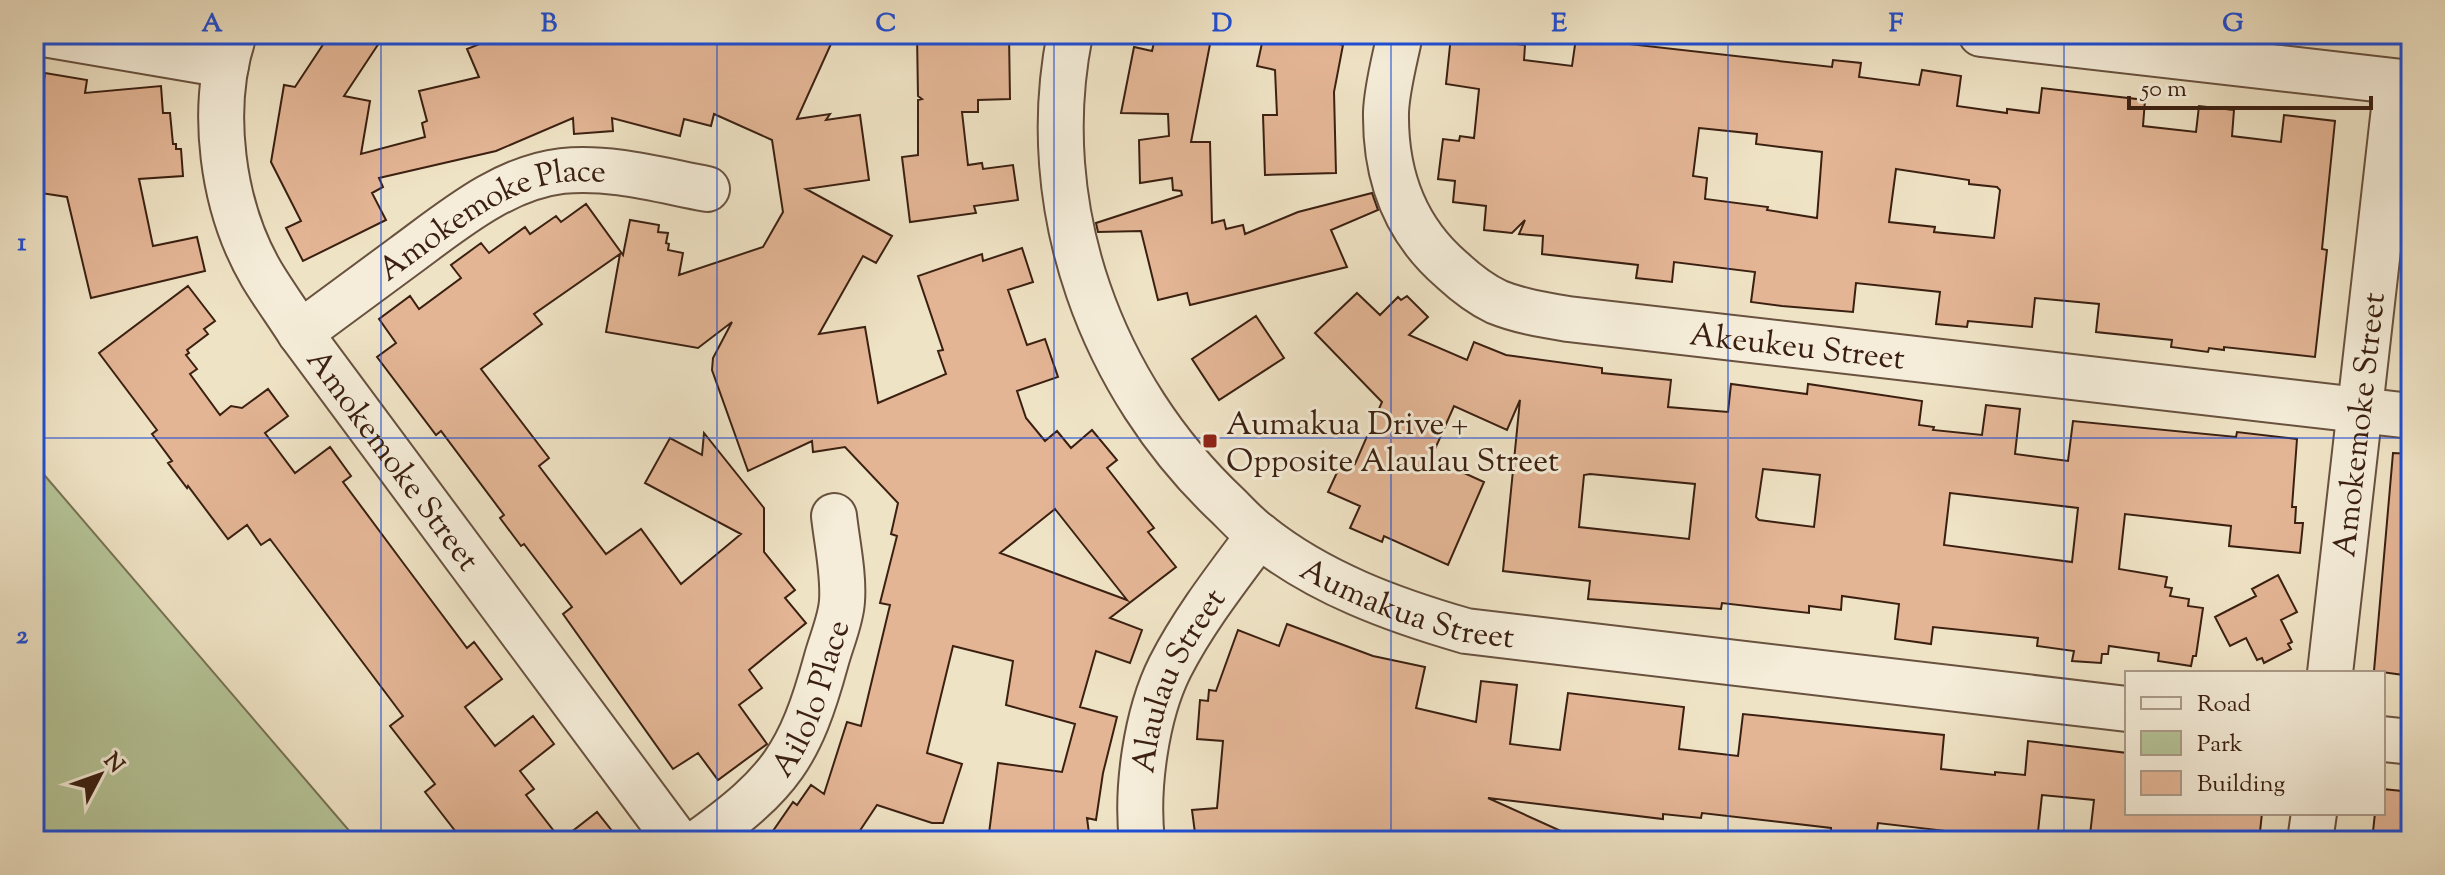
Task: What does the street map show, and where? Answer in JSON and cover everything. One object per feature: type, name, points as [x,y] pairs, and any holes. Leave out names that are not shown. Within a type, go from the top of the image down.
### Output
[{"type":"street","points":[[44,34],[230,49]]},
{"type":"street","name":"Aumakua Street","points":[[1070,34],[1061,101],[1064,185],[1072,241],[1105,337],[1147,413],[1177,454],[1259,535],[1318,573],[1407,614],[1466,631],[2125,709]]},
{"type":"street","name":"Akeukeu Street","points":[[1400,34],[1386,109],[1387,150],[1393,182],[1406,214],[1421,239],[1466,283],[1496,301],[1532,313],[1584,321],[2411,416]]},
{"type":"street","points":[[1981,34],[2404,83]]},
{"type":"street","name":"Amokemoke Street","points":[[230,49],[222,107],[230,189],[242,233],[261,274],[300,333],[677,841]]},
{"type":"street","name":"Amokemoke Street","points":[[2330,671],[2360,410],[2404,83]]},
{"type":"street","name":"Amokemoke Place","points":[[300,333],[465,213],[518,182],[561,171],[590,170],[619,172],[707,189]]},
{"type":"street","name":"Ailolo Place","points":[[700,841],[737,815],[775,778],[789,758],[812,710],[842,603],[834,516]]},
{"type":"street","name":"Alaulau Street","points":[[1142,841],[1140,799],[1147,746],[1168,671],[1201,614],[1259,535]]},
{"type":"street","points":[[2385,739],[2411,742]]},
{"type":"street","points":[[2310,841],[2314,815]]},
{"type":"green space","points":[[34,463],[358,841],[34,841]]},
{"type":"building","points":[[330,34],[385,34],[344,96],[370,101],[361,154],[425,137],[422,123],[427,121],[419,91],[479,77],[467,49],[504,34],[810,34],[831,44],[797,119],[830,114],[826,120],[860,115],[869,180],[806,189],[892,236],[876,263],[863,256],[819,334],[865,327],[878,403],[946,374],[938,351],[943,350],[918,276],[982,254],[983,261],[1022,248],[1033,282],[1008,290],[1027,345],[1045,339],[1058,377],[1017,391],[1026,418],[1045,441],[1057,431],[1071,448],[1092,430],[1117,460],[1107,468],[1154,528],[1148,532],[1176,567],[1110,618],[1142,630],[1130,663],[1096,651],[1080,707],[1117,717],[1103,773],[1096,820],[1087,818],[1090,841],[988,841],[998,763],[1062,772],[1075,724],[1006,705],[1013,661],[953,646],[927,753],[962,764],[943,823],[932,823],[877,805],[853,841],[766,841],[793,802],[797,805],[811,785],[824,794],[847,722],[861,726],[890,605],[880,603],[897,536],[891,534],[898,503],[845,447],[813,452],[812,441],[748,471],[712,370],[713,358],[732,322],[698,348],[606,332],[620,254],[534,314],[542,324],[481,369],[549,458],[539,466],[606,554],[641,529],[681,584],[741,534],[645,483],[670,438],[702,455],[704,433],[764,508],[764,552],[795,590],[785,598],[806,623],[749,670],[762,688],[739,705],[767,744],[718,780],[698,753],[673,769],[563,614],[572,607],[500,518],[504,515],[441,431],[436,435],[377,357],[396,343],[379,319],[410,296],[419,309],[461,278],[451,265],[481,243],[489,253],[525,227],[530,234],[556,216],[561,222],[586,204],[623,255],[630,220],[659,225],[658,232],[668,233],[668,250],[683,253],[679,275],[763,247],[783,212],[772,140],[714,114],[711,126],[684,119],[680,136],[612,118],[613,131],[574,134],[573,118],[496,151],[379,178],[383,187],[372,193],[386,220],[303,261],[286,228],[301,221],[271,162],[284,85],[295,87]],"holes":[[[1055,509],[1127,600],[1000,553]]]},
{"type":"building","points":[[917,34],[1009,34],[1010,99],[978,100],[978,112],[962,112],[968,165],[982,163],[983,169],[1013,165],[1018,200],[974,206],[976,213],[910,222],[902,157],[918,155],[918,100],[922,99],[918,96]]},
{"type":"building","points":[[1156,34],[1212,34],[1191,142],[1210,142],[1212,223],[1224,220],[1226,229],[1243,225],[1245,234],[1298,212],[1372,193],[1378,210],[1331,230],[1347,267],[1190,305],[1187,293],[1158,300],[1141,231],[1098,232],[1096,223],[1182,195],[1181,191],[1173,190],[1172,178],[1140,183],[1139,140],[1169,136],[1168,114],[1121,113],[1134,47],[1152,51]]},
{"type":"building","points":[[1264,34],[1341,34],[1339,44],[1343,45],[1334,92],[1336,173],[1265,175],[1263,115],[1277,115],[1275,70],[1257,66]]},
{"type":"building","points":[[1451,36],[1525,45],[1524,60],[1572,66],[1576,38],[1832,67],[1833,60],[1861,63],[1859,77],[1919,85],[1922,70],[1961,76],[1957,106],[2007,113],[2007,109],[2039,113],[2042,88],[2145,100],[2143,126],[2196,132],[2199,106],[2234,110],[2232,136],[2281,142],[2284,115],[2335,121],[2322,249],[2327,250],[2315,357],[2224,347],[2224,350],[2209,348],[2208,352],[2171,347],[2172,340],[2096,332],[2099,304],[2035,298],[2032,327],[1968,321],[1967,327],[1936,324],[1940,292],[1856,283],[1853,312],[1782,306],[1751,302],[1755,272],[1674,262],[1672,282],[1636,278],[1638,265],[1542,254],[1543,236],[1519,234],[1525,220],[1512,233],[1484,230],[1486,206],[1453,202],[1455,181],[1438,179],[1443,139],[1459,141],[1460,136],[1474,138],[1479,89],[1446,84]],"holes":[[[1699,128],[1757,134],[1756,144],[1822,152],[1817,218],[1767,210],[1768,207],[1705,199],[1707,178],[1693,176]],[[1896,169],[1997,187],[2000,190],[1994,238],[1934,232],[1935,227],[1889,222]]]},
{"type":"building","points":[[45,73],[87,80],[85,93],[161,86],[163,113],[170,113],[173,144],[176,144],[176,149],[181,149],[183,176],[139,179],[153,246],[197,237],[205,271],[91,298],[67,197],[34,192],[34,113],[39,113]]},
{"type":"building","points":[[188,286],[215,321],[204,329],[208,334],[187,350],[189,353],[186,355],[197,369],[190,374],[220,415],[231,406],[242,408],[268,389],[288,416],[265,433],[295,473],[330,447],[351,476],[343,482],[467,648],[474,642],[502,679],[465,707],[495,746],[533,716],[554,744],[520,771],[534,789],[526,795],[561,840],[597,812],[620,841],[463,841],[425,792],[435,784],[390,726],[403,716],[270,539],[261,545],[247,525],[228,539],[187,488],[152,434],[157,430],[99,353]]},
{"type":"building","points":[[1357,293],[1380,315],[1398,297],[1401,300],[1407,296],[1428,317],[1409,335],[1467,360],[1474,342],[1506,355],[1602,368],[1602,373],[1671,380],[1668,407],[1728,412],[1731,384],[1807,394],[1808,384],[1922,401],[1919,425],[1934,427],[1933,430],[1982,435],[1986,405],[2020,409],[2015,454],[2068,461],[2073,421],[2236,437],[2237,432],[2297,439],[2292,507],[2296,507],[2295,523],[2303,523],[2300,553],[2229,546],[2231,526],[2125,514],[2119,569],[2167,577],[2165,587],[2172,588],[2170,596],[2189,599],[2188,606],[2203,608],[2196,656],[2193,656],[2191,666],[2158,661],[2159,653],[2109,646],[2108,654],[2102,654],[2101,663],[2072,661],[2074,651],[2037,646],[2038,638],[1933,627],[1931,644],[1895,639],[1899,604],[1842,596],[1841,610],[1809,606],[1809,613],[1722,603],[1721,609],[1588,599],[1590,581],[1503,571],[1520,400],[1507,430],[1454,406],[1431,458],[1484,482],[1448,565],[1384,536],[1382,542],[1350,528],[1360,506],[1328,492],[1340,466],[1346,468],[1349,461],[1355,464],[1382,402],[1315,333]],"holes":[[[1763,469],[1820,475],[1814,527],[1759,520],[1756,517]],[[1584,475],[1695,484],[1689,539],[1579,527]],[[1950,493],[2078,508],[2072,562],[1944,545]]]},
{"type":"building","points":[[1256,316],[1284,358],[1219,400],[1192,359]]},
{"type":"building","points":[[2393,453],[2411,454],[2411,676],[2374,671]]},
{"type":"building","points":[[2278,575],[2297,612],[2281,620],[2292,642],[2288,644],[2291,649],[2264,663],[2262,658],[2257,660],[2246,638],[2230,646],[2215,617],[2256,596],[2252,589]]},
{"type":"building","points":[[1287,624],[1373,656],[1425,667],[1416,708],[1476,722],[1481,681],[1517,685],[1510,744],[1560,750],[1568,693],[1684,707],[1679,749],[1738,756],[1743,714],[1944,735],[1941,769],[1995,775],[1995,772],[2025,775],[2028,741],[2125,753],[2125,815],[2262,815],[2259,841],[2138,841],[2090,835],[2094,800],[2042,795],[2037,841],[1988,841],[1989,836],[1878,823],[1876,838],[1831,832],[1831,828],[1702,813],[1701,818],[1663,814],[1663,819],[1488,798],[1583,841],[1196,841],[1192,810],[1217,808],[1223,741],[1197,739],[1200,700],[1208,701],[1209,690],[1216,691],[1238,630],[1279,646]]},
{"type":"building","points":[[2385,789],[2411,792],[2408,841],[2372,841],[2375,815],[2385,815]]},
{"type":"place","name":"Aumakua Drive + Opposite Alaulau Street","points":[[1210,441]]}]
